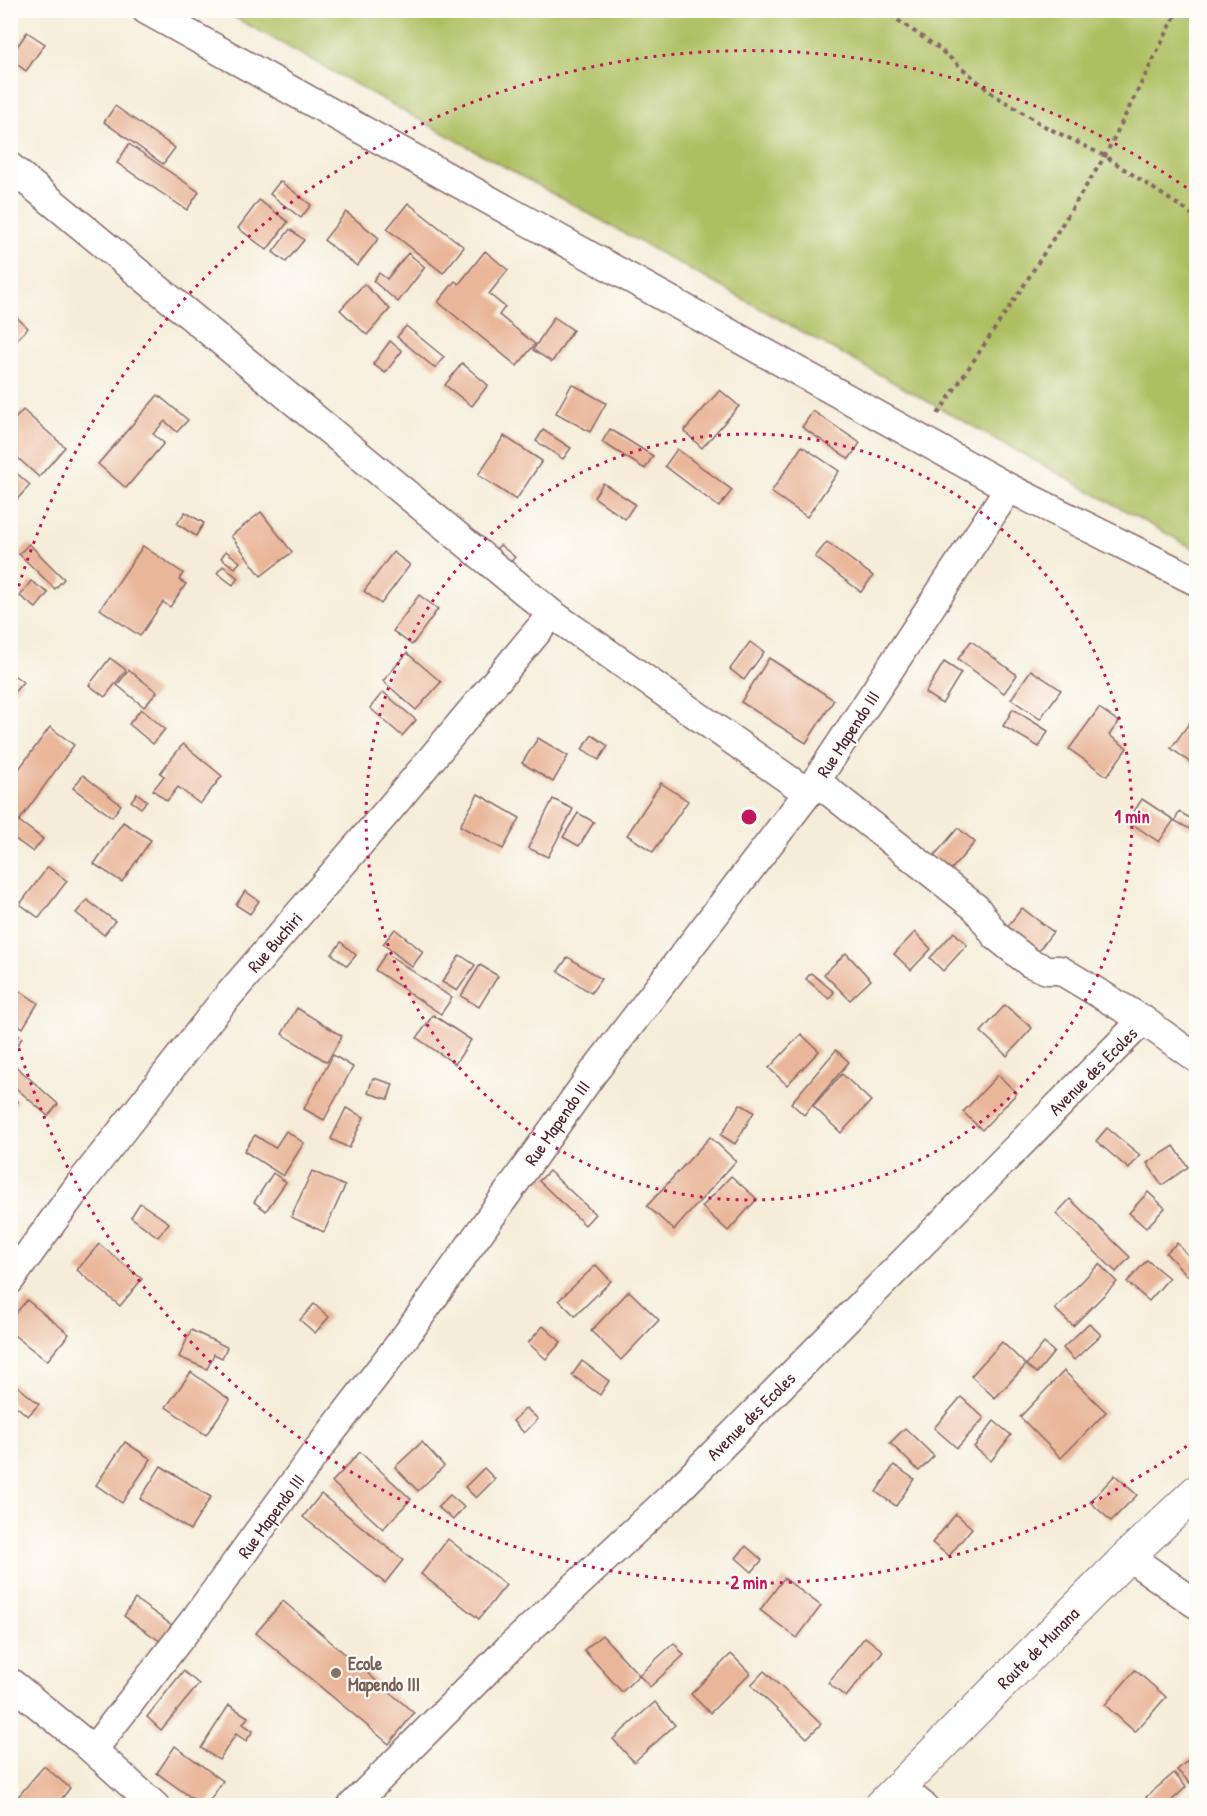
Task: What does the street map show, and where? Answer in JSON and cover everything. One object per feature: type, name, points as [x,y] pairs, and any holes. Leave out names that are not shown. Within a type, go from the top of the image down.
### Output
[{"type":"main road","name":"Route de Munana","points":[[902,1800],[1128,1556],[1197,1492]]},
{"type":"street","points":[[146,10],[1009,488],[1197,581]]},
{"type":"street","points":[[10,167],[552,614],[812,787],[976,908],[996,936],[1030,963],[1047,970],[1060,970],[1143,1020],[1197,1058]]},
{"type":"street","name":"Rue Mapendo III","points":[[93,1750],[198,1615],[316,1452],[405,1337],[593,1073],[812,787],[1009,488]]},
{"type":"street","name":"Rue Buchiri","points":[[10,1281],[80,1184],[222,1003],[392,806],[552,614]]},
{"type":"street","name":"Avenue des Ecoles","points":[[352,1806],[507,1650],[671,1497],[1143,1020]]},
{"type":"street","points":[[1128,1556],[1197,1604]]},
{"type":"street","points":[[10,1682],[93,1750],[155,1806]]},
{"type":"path","points":[[883,10],[936,47],[994,95],[1046,127],[1105,156],[1197,217]]},
{"type":"path","points":[[921,440],[1024,285],[1105,156],[1178,10]]},
{"type":"green space","points":[[223,11],[1196,11],[1196,550]]},
{"type":"building","points":[[27,32],[45,44],[26,71],[10,57]]},
{"type":"building","points":[[115,106],[175,148],[163,164],[104,122]]},
{"type":"building","points":[[129,144],[199,192],[187,210],[117,163]]},
{"type":"building","points":[[280,181],[311,205],[301,218],[270,194]]},
{"type":"building","points":[[259,200],[288,222],[267,250],[238,228]]},
{"type":"building","points":[[408,203],[464,247],[443,273],[387,229]]},
{"type":"building","points":[[346,212],[379,238],[357,266],[324,240]]},
{"type":"building","points":[[290,229],[304,240],[286,262],[273,252]]},
{"type":"building","points":[[485,251],[508,270],[489,294],[505,307],[499,315],[535,344],[517,366],[438,302],[455,281],[459,284]]},
{"type":"building","points":[[408,253],[425,267],[398,302],[373,281],[379,273],[387,279]]},
{"type":"building","points":[[364,284],[390,309],[367,335],[340,310]]},
{"type":"building","points":[[10,311],[28,328],[10,346]]},
{"type":"building","points":[[554,317],[573,330],[552,362],[533,350]]},
{"type":"building","points":[[406,326],[444,357],[435,368],[397,337]]},
{"type":"building","points":[[390,341],[402,351],[385,373],[373,364]]},
{"type":"building","points":[[462,363],[488,385],[472,406],[445,385]]},
{"type":"building","points":[[572,384],[606,403],[590,432],[556,413]]},
{"type":"building","points":[[720,390],[739,406],[702,448],[684,431]]},
{"type":"building","points":[[158,395],[188,420],[177,432],[165,421],[153,434],[164,443],[126,488],[98,464]]},
{"type":"building","points":[[23,410],[65,447],[39,477],[10,451],[10,424]]},
{"type":"building","points":[[813,411],[860,443],[849,459],[802,427]]},
{"type":"building","points":[[610,429],[653,456],[645,469],[602,442]]},
{"type":"building","points":[[543,430],[571,448],[563,459],[536,441]]},
{"type":"building","points":[[504,436],[542,461],[516,500],[478,475]]},
{"type":"building","points":[[802,446],[839,471],[807,517],[771,492]]},
{"type":"building","points":[[677,449],[732,490],[719,507],[665,466]]},
{"type":"building","points":[[12,469],[30,485],[10,507],[10,471]]},
{"type":"building","points":[[603,483],[635,504],[625,519],[594,497]]},
{"type":"building","points":[[185,512],[204,523],[196,536],[177,524]]},
{"type":"building","points":[[261,512],[292,552],[261,576],[231,536]]},
{"type":"building","points":[[827,542],[873,576],[861,592],[815,557]]},
{"type":"building","points":[[29,544],[64,579],[55,589],[19,554]]},
{"type":"building","points":[[500,545],[515,557],[507,566],[492,554]]},
{"type":"building","points":[[143,546],[183,573],[179,580],[186,584],[170,607],[163,602],[140,636],[100,609]]},
{"type":"building","points":[[226,551],[240,562],[235,568],[221,558]]},
{"type":"building","points":[[393,552],[410,565],[381,604],[364,591]]},
{"type":"building","points":[[223,566],[238,578],[233,585],[217,573]]},
{"type":"building","points":[[31,581],[48,593],[36,608],[20,596]]},
{"type":"building","points":[[419,595],[438,609],[412,645],[393,631]]},
{"type":"building","points":[[971,641],[1017,675],[1004,693],[958,659]]},
{"type":"building","points":[[750,642],[764,652],[744,680],[730,669]]},
{"type":"building","points":[[407,653],[441,682],[416,710],[383,681]]},
{"type":"building","points":[[110,658],[126,670],[105,697],[89,685]]},
{"type":"building","points":[[769,658],[834,700],[806,743],[741,702]]},
{"type":"building","points":[[944,662],[961,673],[942,704],[925,693]]},
{"type":"building","points":[[129,670],[157,692],[144,707],[117,685]]},
{"type":"building","points":[[1031,670],[1061,690],[1040,719],[1011,699]]},
{"type":"building","points":[[10,672],[23,682],[10,697]]},
{"type":"building","points":[[383,692],[416,720],[402,736],[370,708]]},
{"type":"building","points":[[1099,708],[1119,722],[1109,735],[1127,748],[1107,776],[1069,749]]},
{"type":"building","points":[[141,709],[165,729],[153,744],[129,724]]},
{"type":"building","points":[[1013,709],[1048,731],[1039,747],[1003,726]]},
{"type":"building","points":[[1196,714],[1196,767],[1171,748]]},
{"type":"building","points":[[50,727],[74,745],[19,821],[43,839],[33,852],[10,835],[10,781]]},
{"type":"building","points":[[592,735],[608,746],[599,760],[582,749]]},
{"type":"building","points":[[538,738],[568,756],[553,782],[522,763]]},
{"type":"building","points":[[183,744],[222,776],[200,804],[178,787],[167,801],[153,790],[164,776],[160,773]]},
{"type":"building","points":[[83,775],[121,805],[112,817],[73,788]]},
{"type":"building","points":[[661,783],[688,801],[653,852],[627,835]]},
{"type":"building","points":[[137,793],[147,801],[141,808],[131,801]]},
{"type":"building","points":[[478,794],[520,818],[503,849],[460,826]]},
{"type":"building","points":[[553,799],[573,809],[548,857],[528,848]]},
{"type":"building","points":[[1142,799],[1174,820],[1159,842],[1128,821]]},
{"type":"building","points":[[1179,812],[1194,820],[1190,829],[1175,821]]},
{"type":"building","points":[[578,813],[594,822],[579,846],[563,837]]},
{"type":"building","points":[[123,822],[151,840],[122,882],[94,864]]},
{"type":"building","points":[[958,828],[975,842],[950,871],[933,857]]},
{"type":"building","points":[[48,867],[67,881],[39,918],[20,904]]},
{"type":"building","points":[[245,891],[259,901],[250,914],[236,905]]},
{"type":"building","points":[[87,900],[115,921],[104,935],[76,913]]},
{"type":"building","points":[[1022,908],[1053,932],[1032,959],[1001,935]]},
{"type":"building","points":[[395,929],[423,952],[412,967],[383,944]]},
{"type":"building","points":[[915,932],[931,949],[911,970],[894,954]]},
{"type":"building","points":[[954,932],[967,945],[943,971],[930,958]]},
{"type":"building","points":[[341,942],[356,955],[347,966],[332,954]]},
{"type":"building","points":[[386,953],[452,998],[441,1014],[375,970]]},
{"type":"building","points":[[846,953],[871,980],[850,1000],[824,974]]},
{"type":"building","points":[[460,955],[475,965],[457,991],[442,982]]},
{"type":"building","points":[[568,957],[601,979],[591,993],[558,971]]},
{"type":"building","points":[[480,965],[498,976],[479,1007],[461,996]]},
{"type":"building","points":[[811,973],[834,992],[829,999],[806,979]]},
{"type":"building","points":[[20,991],[38,1003],[23,1028],[10,1020],[10,1006]]},
{"type":"building","points":[[1005,1005],[1032,1028],[1007,1056],[981,1032]]},
{"type":"building","points":[[297,1008],[342,1036],[327,1062],[282,1034]]},
{"type":"building","points":[[433,1015],[471,1040],[455,1064],[417,1038]]},
{"type":"building","points":[[10,1030],[22,1038],[15,1049],[10,1047]]},
{"type":"building","points":[[801,1034],[819,1051],[787,1085],[769,1068]]},
{"type":"building","points":[[836,1050],[849,1062],[804,1115],[791,1103]]},
{"type":"building","points":[[333,1055],[353,1067],[324,1120],[304,1109]]},
{"type":"building","points":[[10,1061],[58,1104],[48,1116],[10,1083]]},
{"type":"building","points":[[842,1074],[871,1101],[841,1133],[813,1106]]},
{"type":"building","points":[[998,1075],[1017,1093],[982,1130],[963,1112]]},
{"type":"building","points":[[373,1078],[393,1084],[388,1099],[368,1093]]},
{"type":"building","points":[[10,1095],[18,1101],[10,1110]]},
{"type":"building","points":[[740,1104],[754,1112],[735,1144],[721,1135]]},
{"type":"building","points":[[346,1108],[364,1117],[349,1148],[331,1139]]},
{"type":"building","points":[[1107,1128],[1140,1155],[1129,1169],[1096,1141]]},
{"type":"building","points":[[286,1131],[304,1143],[283,1176],[244,1151],[255,1135],[275,1148]]},
{"type":"building","points":[[710,1137],[736,1161],[674,1230],[647,1206]]},
{"type":"building","points":[[1174,1146],[1188,1167],[1162,1185],[1147,1163]]},
{"type":"building","points":[[312,1171],[345,1186],[324,1232],[291,1217]]},
{"type":"building","points":[[549,1171],[595,1214],[585,1225],[539,1181]]},
{"type":"building","points":[[273,1173],[286,1182],[266,1211],[254,1202]]},
{"type":"building","points":[[731,1176],[757,1199],[728,1231],[702,1207]]},
{"type":"building","points":[[1148,1192],[1165,1208],[1146,1228],[1129,1213]]},
{"type":"building","points":[[1070,1199],[1130,1257],[1116,1272],[1056,1214]]},
{"type":"building","points":[[140,1203],[169,1223],[158,1237],[131,1217]]},
{"type":"building","points":[[1177,1243],[1196,1264],[1196,1268],[1188,1276],[1166,1253]]},
{"type":"building","points":[[99,1244],[142,1279],[120,1306],[77,1270]]},
{"type":"building","points":[[1147,1260],[1169,1278],[1149,1301],[1127,1282]]},
{"type":"building","points":[[1099,1264],[1117,1282],[1073,1326],[1055,1309]]},
{"type":"building","points":[[596,1265],[611,1281],[575,1316],[559,1300]]},
{"type":"building","points":[[629,1291],[659,1320],[621,1360],[591,1331]]},
{"type":"building","points":[[27,1300],[69,1334],[47,1361],[10,1332],[10,1320]]},
{"type":"building","points":[[314,1304],[329,1317],[315,1333],[300,1320]]},
{"type":"building","points":[[1089,1323],[1101,1335],[1074,1360],[1063,1348]]},
{"type":"building","points":[[543,1326],[561,1342],[546,1359],[528,1343]]},
{"type":"building","points":[[191,1330],[227,1347],[222,1358],[214,1354],[207,1369],[179,1357]]},
{"type":"building","points":[[1002,1342],[1026,1365],[995,1398],[971,1376]]},
{"type":"building","points":[[1044,1343],[1054,1352],[1037,1373],[1026,1365]]},
{"type":"building","points":[[582,1361],[609,1381],[600,1395],[572,1375]]},
{"type":"building","points":[[1064,1371],[1106,1412],[1061,1458],[1020,1417]]},
{"type":"building","points":[[191,1372],[230,1400],[206,1435],[166,1407]]},
{"type":"building","points":[[10,1380],[39,1404],[28,1416],[10,1401]]},
{"type":"building","points":[[961,1397],[984,1418],[957,1448],[934,1428]]},
{"type":"building","points":[[526,1408],[538,1419],[524,1433],[513,1421]]},
{"type":"building","points":[[994,1421],[1011,1435],[991,1461],[974,1447]]},
{"type":"building","points":[[905,1428],[934,1456],[919,1471],[890,1443]]},
{"type":"building","points":[[125,1442],[151,1459],[122,1503],[96,1485]]},
{"type":"building","points":[[422,1442],[444,1466],[418,1491],[395,1467]]},
{"type":"building","points":[[360,1452],[411,1499],[383,1529],[332,1482]]},
{"type":"building","points":[[894,1465],[914,1479],[896,1506],[876,1492]]},
{"type":"building","points":[[161,1466],[211,1497],[190,1530],[140,1499]]},
{"type":"building","points":[[484,1468],[495,1479],[476,1498],[465,1487]]},
{"type":"building","points":[[1115,1475],[1137,1495],[1111,1521],[1090,1502]]},
{"type":"building","points":[[321,1494],[403,1560],[385,1583],[303,1517]]},
{"type":"building","points":[[450,1495],[464,1507],[453,1520],[438,1507]]},
{"type":"building","points":[[956,1514],[972,1528],[949,1556],[932,1543]]},
{"type":"building","points":[[448,1539],[506,1585],[479,1619],[421,1574]]},
{"type":"building","points":[[746,1546],[762,1560],[752,1572],[736,1558]]},
{"type":"building","points":[[784,1578],[821,1606],[797,1638],[760,1610]]},
{"type":"building","points":[[135,1599],[176,1628],[164,1644],[124,1616]]},
{"type":"building","name":"Ecole Mapendo III","points":[[283,1601],[414,1713],[389,1744],[256,1633]]},
{"type":"building","points":[[602,1635],[639,1675],[622,1692],[584,1650]]},
{"type":"building","points":[[865,1637],[883,1651],[846,1697],[828,1683]]},
{"type":"building","points":[[674,1643],[684,1655],[650,1687],[639,1675]]},
{"type":"building","points":[[731,1654],[750,1673],[710,1713],[691,1694]]},
{"type":"building","points":[[1135,1670],[1166,1697],[1135,1732],[1105,1705]]},
{"type":"building","points":[[183,1671],[199,1684],[161,1730],[147,1717]]},
{"type":"building","points":[[764,1671],[821,1724],[807,1738],[751,1685]]},
{"type":"building","points":[[655,1702],[675,1725],[634,1762],[613,1739]]},
{"type":"building","points":[[229,1705],[248,1717],[243,1724],[253,1731],[246,1741],[236,1734],[219,1760],[201,1748]]},
{"type":"building","points":[[175,1746],[223,1781],[206,1806],[157,1773]]},
{"type":"building","points":[[1196,1753],[1196,1777],[1190,1783],[1177,1770]]},
{"type":"building","points":[[44,1766],[70,1788],[56,1806],[10,1806]]},
{"type":"building","points":[[1174,1773],[1186,1787],[1166,1806],[1153,1806],[1146,1797]]},
{"type":"place","name":"Ecole Mapendo III","points":[[336,1673]]}]
